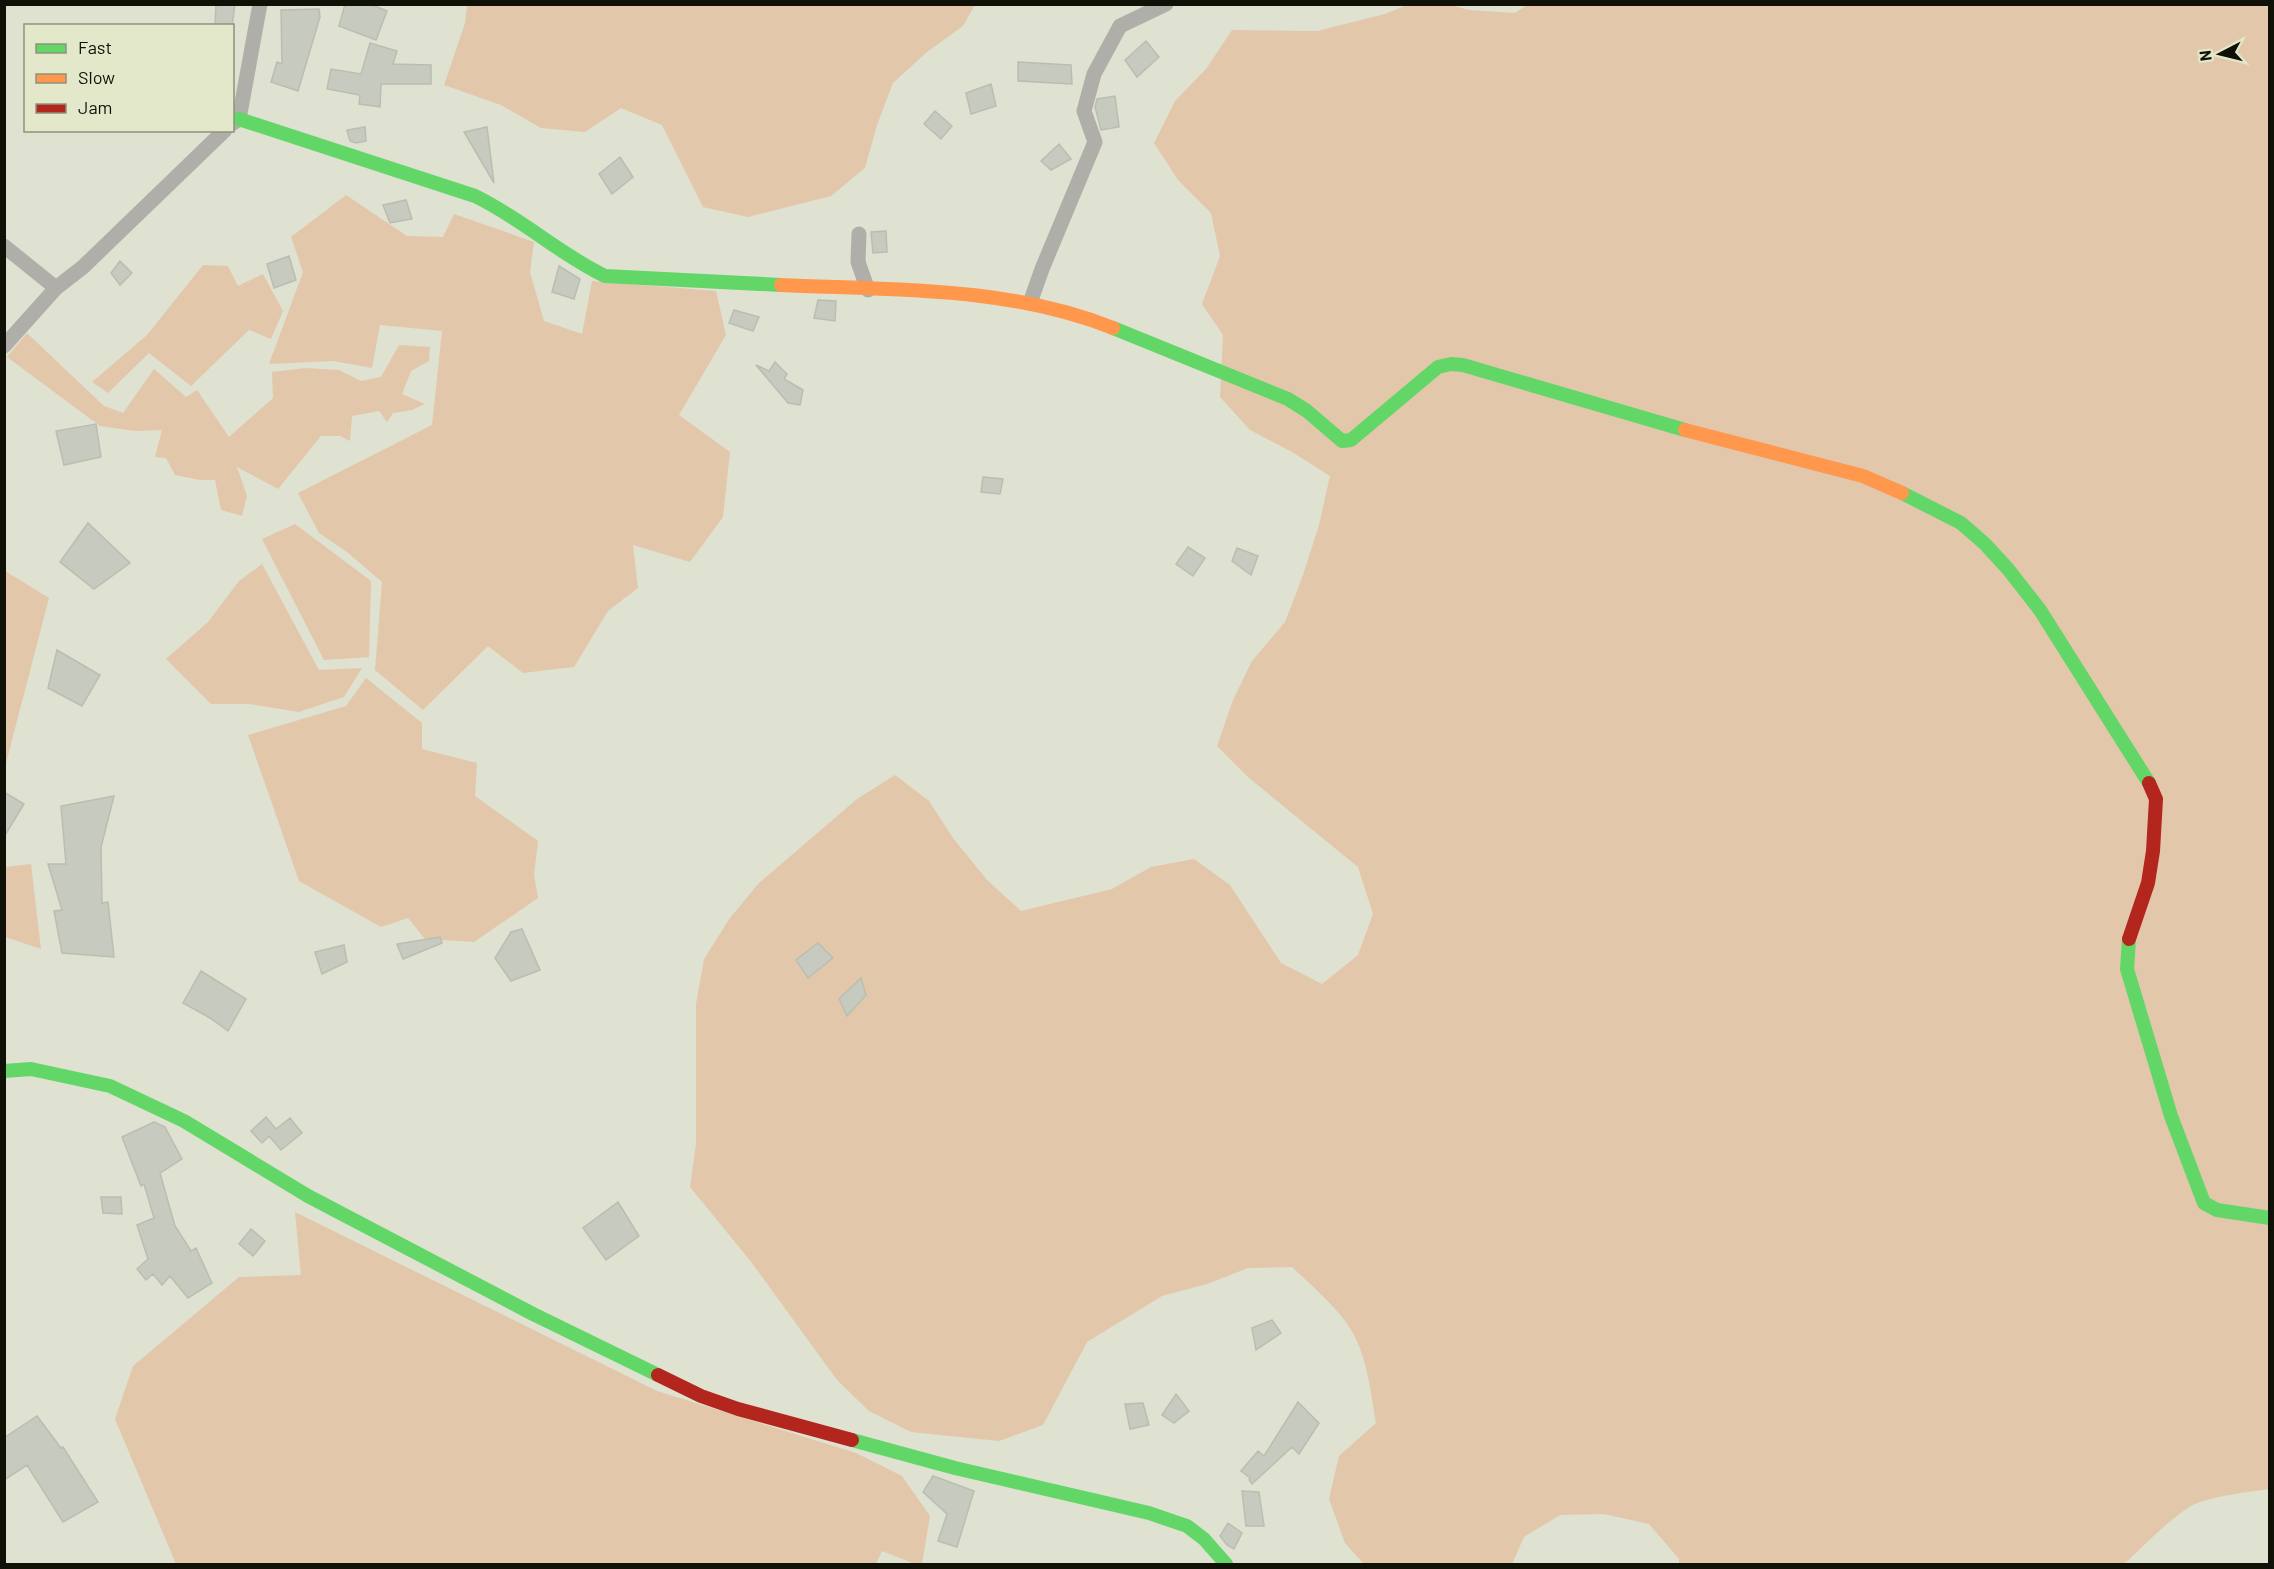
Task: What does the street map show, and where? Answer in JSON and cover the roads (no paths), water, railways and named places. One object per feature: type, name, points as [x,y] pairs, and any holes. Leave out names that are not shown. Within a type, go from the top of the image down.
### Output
[{"type":"street","points":[[260,4],[236,122],[475,196],[502,209],[588,268],[605,276],[970,294],[1030,303],[1095,321],[1288,399],[1307,411],[1342,441],[1351,440],[1438,367],[1450,364],[1463,365],[1652,422],[1863,476],[1924,503],[1961,523],[2008,569],[2040,610],[2153,789],[2156,799],[2151,870],[2130,933],[2127,969],[2171,1116],[2204,1203],[2217,1210],[2270,1218]]},
{"type":"street","points":[[1030,303],[1095,142],[1084,111],[1094,74],[1120,26],[1166,4]]},
{"type":"street","points":[[4,346],[56,288],[82,267],[223,132]]},
{"type":"street","points":[[859,234],[858,262],[868,290]]},
{"type":"street","points":[[4,246],[56,288]]},
{"type":"street","points":[[4,1071],[31,1070],[110,1086],[184,1122],[308,1196],[533,1314],[701,1396],[738,1409],[955,1468],[1149,1513],[1187,1526],[1204,1539],[1226,1564]]}]
